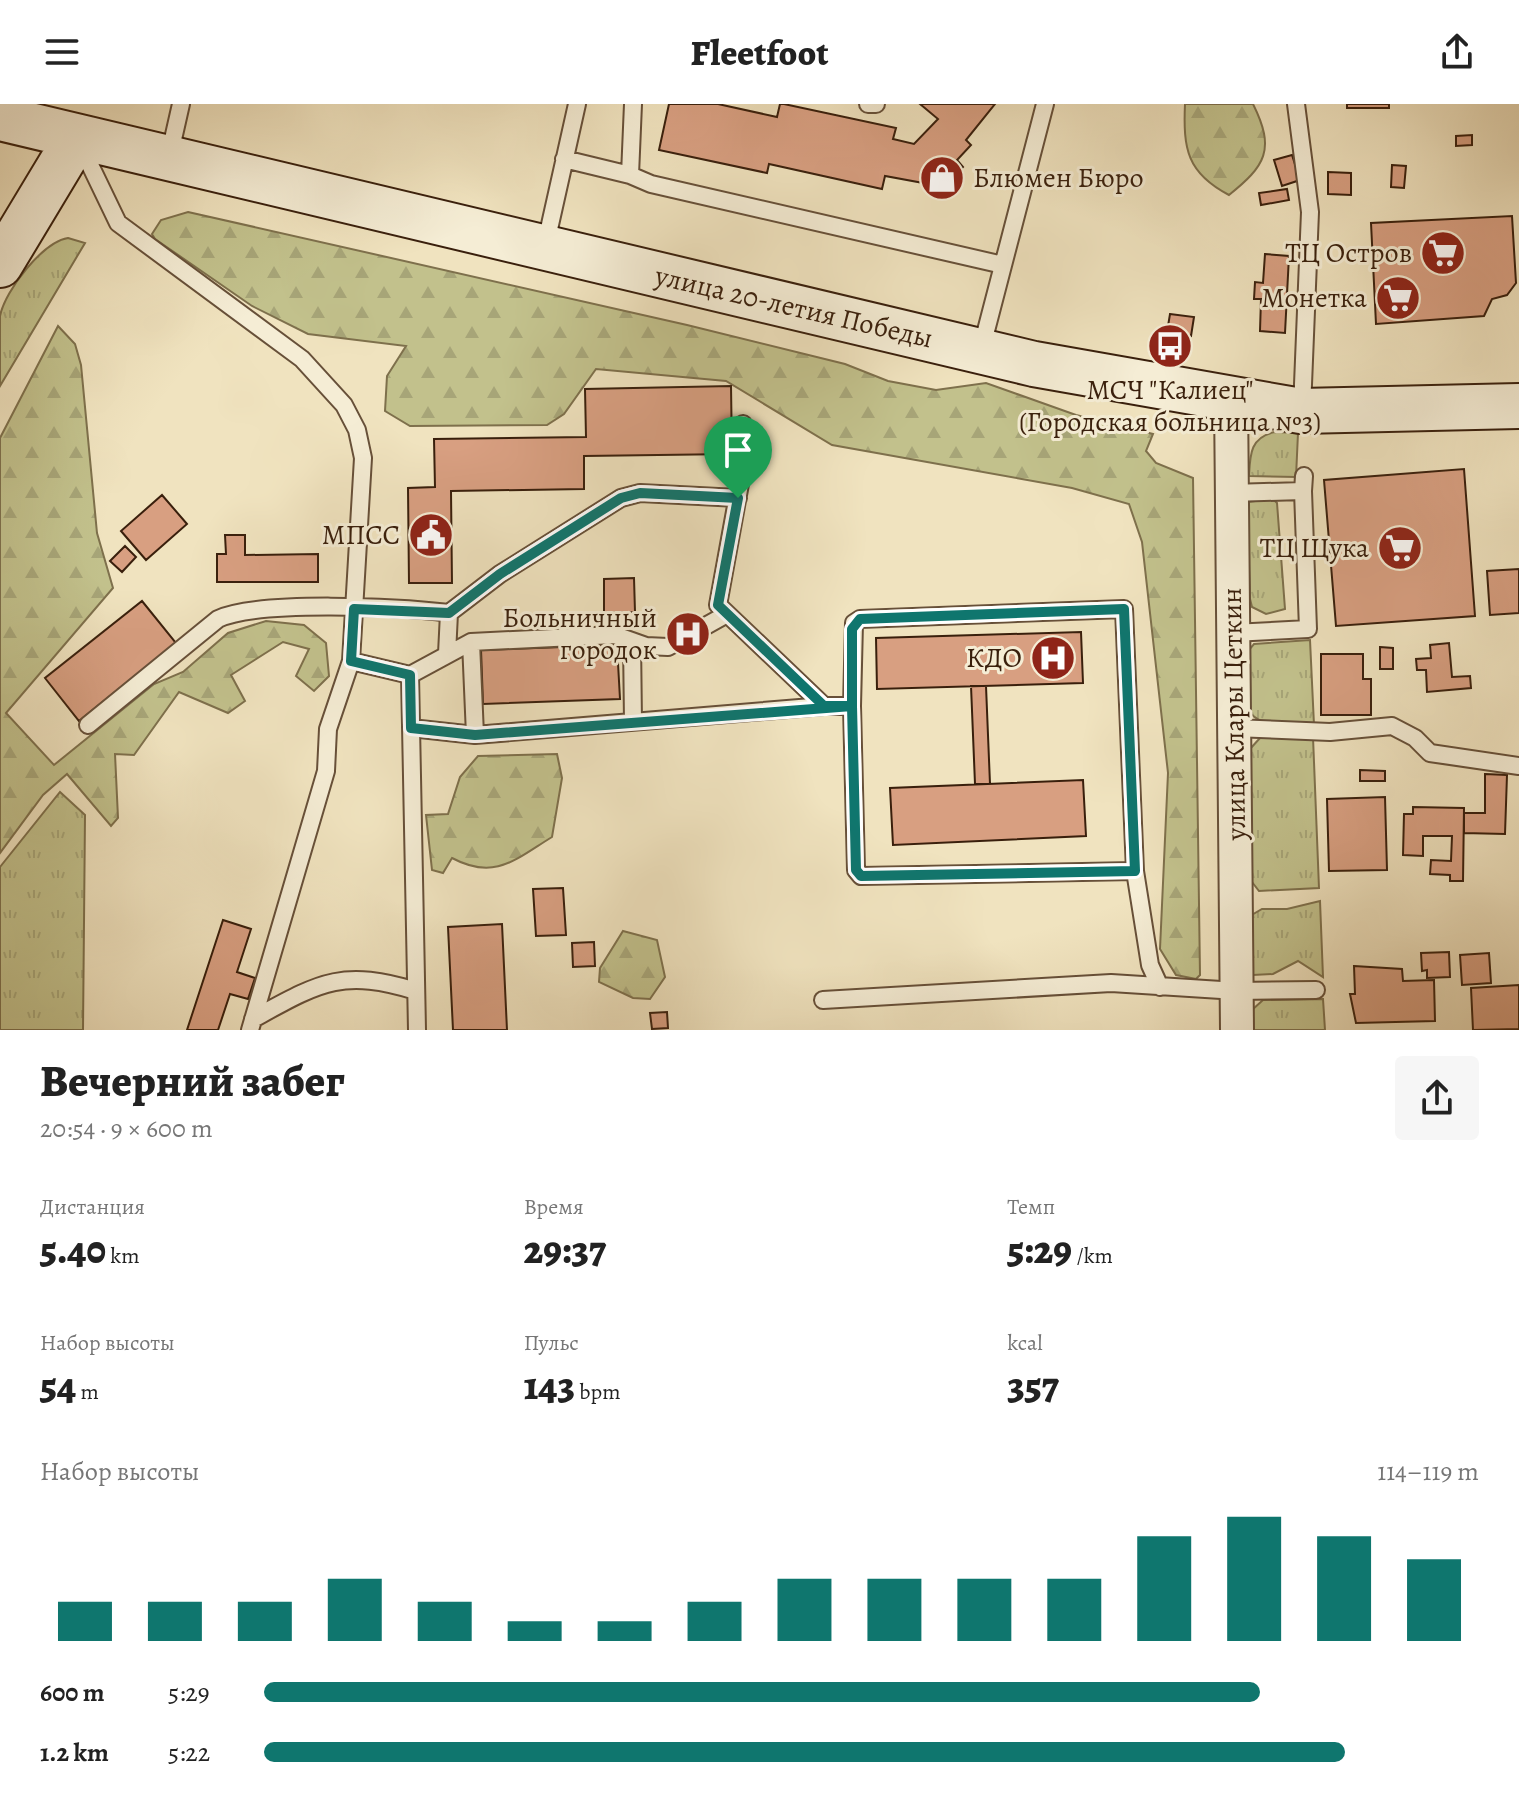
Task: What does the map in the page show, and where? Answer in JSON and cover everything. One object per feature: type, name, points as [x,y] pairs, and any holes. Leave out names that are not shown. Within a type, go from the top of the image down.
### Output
[{"type":"street","name":"улица 20-летия Победы","points":[[0,118],[981,351],[1301,411],[1519,406]]},
{"type":"street","points":[[0,265],[77,137]]},
{"type":"street","name":"улица Клары Цеткин","points":[[1231,398],[1237,1030]]},
{"type":"lane","points":[[168,159],[181,104]]},
{"type":"lane","points":[[545,249],[577,104]]},
{"type":"lane","points":[[630,175],[633,104]]},
{"type":"lane","points":[[868,104],[876,104]]},
{"type":"lane","points":[[981,351],[1045,104]]},
{"type":"lane","points":[[1296,104],[1310,212],[1301,411]]},
{"type":"lane","points":[[77,137],[118,223],[302,359],[344,405],[357,430],[363,458],[351,661],[328,729],[326,771],[252,1024]]},
{"type":"lane","points":[[564,159],[630,175],[651,184],[1003,265]]},
{"type":"lane","points":[[743,424],[738,498],[718,605],[824,706]]},
{"type":"lane","points":[[1231,493],[1303,484],[1308,629],[1233,633]]},
{"type":"lane","points":[[88,725],[218,619],[239,610],[354,609],[449,613],[500,574],[621,498],[640,493],[738,498]]},
{"type":"lane","points":[[1135,871],[861,876],[856,870],[852,706],[852,629],[860,619],[1124,609],[1135,871],[1150,965],[1160,987]]},
{"type":"lane","points":[[447,654],[449,613]]},
{"type":"lane","points":[[351,661],[410,675],[471,642],[615,635],[668,647],[727,614]]},
{"type":"lane","points":[[632,641],[633,722]]},
{"type":"lane","points":[[471,642],[475,735]]},
{"type":"lane","points":[[410,675],[417,1030]]},
{"type":"lane","points":[[411,728],[475,735],[852,706]]},
{"type":"lane","points":[[1234,728],[1330,732],[1392,726],[1415,738],[1430,753],[1519,766]]},
{"type":"lane","points":[[252,1024],[312,987],[339,979],[377,979],[416,991]]},
{"type":"lane","points":[[823,1000],[1111,983],[1237,991],[1316,990]]},
{"type":"green space","points":[[1185,104],[1253,104],[1264,134],[1263,156],[1251,175],[1229,195],[1204,178],[1190,158],[1185,134]]},
{"type":"green space","points":[[188,212],[687,325],[845,364],[888,381],[936,390],[986,383],[1076,415],[1153,434],[1146,451],[1156,463],[1193,478],[1200,975],[1196,979],[1176,975],[1160,949],[1168,773],[1142,542],[1129,504],[1072,488],[832,445],[726,381],[596,369],[564,414],[547,425],[410,426],[385,411],[387,376],[406,346],[308,334],[252,306],[155,239],[152,234],[161,220]]},
{"type":"green space","points":[[68,238],[85,243],[0,386],[0,316],[3,305],[26,269],[48,248]]},
{"type":"green space","points":[[58,326],[75,344],[81,365],[97,533],[113,588],[6,713],[54,765],[154,684],[183,672],[228,633],[266,621],[304,625],[326,643],[329,676],[314,691],[296,676],[309,649],[283,642],[231,675],[245,701],[228,713],[179,692],[134,755],[115,754],[118,818],[111,826],[67,774],[43,795],[0,853],[0,438]]},
{"type":"green space","points":[[1275,432],[1298,433],[1296,477],[1249,476],[1253,448],[1261,438]]},
{"type":"green space","points":[[1273,499],[1277,503],[1285,609],[1266,614],[1252,607],[1250,599],[1247,502]]},
{"type":"green space","points":[[1310,640],[1314,725],[1280,725],[1256,718],[1250,713],[1248,651],[1254,644]]},
{"type":"green space","points":[[1313,737],[1319,888],[1259,891],[1252,882],[1250,749],[1260,738]]},
{"type":"green space","points":[[557,754],[562,778],[552,837],[505,864],[481,868],[452,858],[443,873],[432,870],[426,815],[448,814],[460,777],[478,756]]},
{"type":"green space","points":[[60,792],[85,815],[83,1030],[0,1030],[0,867]]},
{"type":"green space","points":[[1320,901],[1323,977],[1298,961],[1273,974],[1253,975],[1250,916],[1262,909],[1287,909]]},
{"type":"green space","points":[[623,931],[657,940],[665,977],[650,999],[633,998],[599,982],[600,968]]},
{"type":"green space","points":[[1323,999],[1325,1030],[1252,1030],[1252,1010],[1263,1000]]},
{"type":"building","points":[[669,104],[718,104],[777,117],[780,104],[784,104],[896,128],[893,139],[914,144],[938,119],[920,104],[995,104],[966,140],[971,145],[957,160],[963,167],[937,195],[923,183],[885,176],[882,189],[769,164],[767,173],[659,150]]},
{"type":"building","points":[[1347,104],[1389,104],[1389,108],[1347,108]]},
{"type":"building","points":[[1472,135],[1472,145],[1456,146],[1456,136]]},
{"type":"building","points":[[1292,155],[1300,180],[1282,186],[1274,160]]},
{"type":"building","points":[[1392,165],[1406,166],[1404,188],[1391,187]]},
{"type":"building","points":[[1328,172],[1351,173],[1351,195],[1328,194]]},
{"type":"building","points":[[1287,189],[1289,200],[1261,205],[1259,193]]},
{"type":"building","name":"ТЦ Остров","points":[[1512,216],[1516,283],[1507,295],[1492,299],[1484,316],[1376,324],[1371,223]]},
{"type":"building","points":[[1265,254],[1289,256],[1285,333],[1260,331],[1261,299],[1254,299],[1255,282],[1263,283]]},
{"type":"building","points":[[1170,314],[1194,317],[1191,336],[1167,332]]},
{"type":"building","points":[[731,386],[732,454],[584,456],[584,489],[451,491],[452,583],[409,583],[408,488],[435,487],[434,439],[586,437],[585,389]]},
{"type":"building","name":"ТЦ Щука","points":[[1464,469],[1475,616],[1336,626],[1324,480]]},
{"type":"building","points":[[162,495],[187,524],[146,560],[121,531]]},
{"type":"building","points":[[225,535],[245,535],[245,555],[318,554],[318,582],[217,582],[217,554],[226,554]]},
{"type":"building","points":[[125,546],[136,557],[122,572],[110,561]]},
{"type":"building","points":[[1519,569],[1519,613],[1490,615],[1487,571]]},
{"type":"building","points":[[634,578],[635,612],[604,613],[604,579]]},
{"type":"building","points":[[142,601],[176,643],[79,721],[45,678]]},
{"type":"building","points":[[1081,632],[1083,683],[877,689],[876,638]]},
{"type":"building","points":[[1449,643],[1452,677],[1470,676],[1471,688],[1427,692],[1426,670],[1417,670],[1416,659],[1431,658],[1430,645]]},
{"type":"building","points":[[617,645],[620,699],[483,704],[481,650]]},
{"type":"building","points":[[1380,647],[1393,648],[1393,669],[1380,669]]},
{"type":"building","points":[[1321,654],[1363,654],[1363,679],[1371,679],[1371,715],[1321,715]]},
{"type":"building","points":[[971,686],[986,686],[990,784],[975,784]]},
{"type":"building","points":[[1360,770],[1385,771],[1385,781],[1360,781]]},
{"type":"building","points":[[1485,774],[1507,775],[1505,834],[1464,833],[1464,813],[1485,813]]},
{"type":"building","points":[[1083,780],[1086,836],[893,845],[890,788]]},
{"type":"building","points":[[1385,797],[1387,870],[1329,871],[1327,799]]},
{"type":"building","points":[[1413,807],[1464,808],[1463,881],[1450,881],[1450,875],[1430,874],[1431,860],[1451,861],[1452,836],[1423,836],[1423,856],[1403,855],[1404,814],[1413,814]]},
{"type":"building","points":[[563,888],[566,935],[536,936],[533,889]]},
{"type":"building","points":[[223,920],[251,929],[237,972],[255,978],[248,999],[230,994],[218,1030],[187,1030]]},
{"type":"building","points":[[502,924],[507,1030],[453,1030],[448,927]]},
{"type":"building","points":[[594,942],[595,966],[573,967],[572,943]]},
{"type":"building","points":[[1449,952],[1450,977],[1427,978],[1427,970],[1422,971],[1421,953]]},
{"type":"building","points":[[1489,953],[1491,983],[1462,985],[1460,955]]},
{"type":"building","points":[[1354,966],[1402,969],[1403,981],[1434,980],[1435,1021],[1356,1023],[1350,994],[1355,994]]},
{"type":"building","points":[[1519,985],[1519,1029],[1473,1030],[1471,988]]},
{"type":"building","points":[[667,1012],[668,1028],[652,1029],[650,1013]]},
{"type":"place","name":"Блюмен Бюро","points":[[942,178]]},
{"type":"place","name":"ТЦ Остров","points":[[1443,253]]},
{"type":"place","name":"Монетка","points":[[1398,298]]},
{"type":"place","name":"МСЧ \"Калиец\" (Городская больница №3)","points":[[1170,346]]},
{"type":"place","name":"МПСС","points":[[431,535]]},
{"type":"place","name":"ТЦ Щука","points":[[1400,548]]},
{"type":"place","name":"Больничный городок","points":[[688,634]]},
{"type":"place","name":"КДО","points":[[1053,658]]},
{"type":"route","points":[[738,498],[640,493],[621,498],[500,574],[449,613],[354,609],[351,661],[410,675],[411,728],[475,735],[852,706],[856,870],[861,876],[1135,871],[1124,609],[860,619],[852,629],[852,706],[824,706],[718,605],[738,498]]}]
